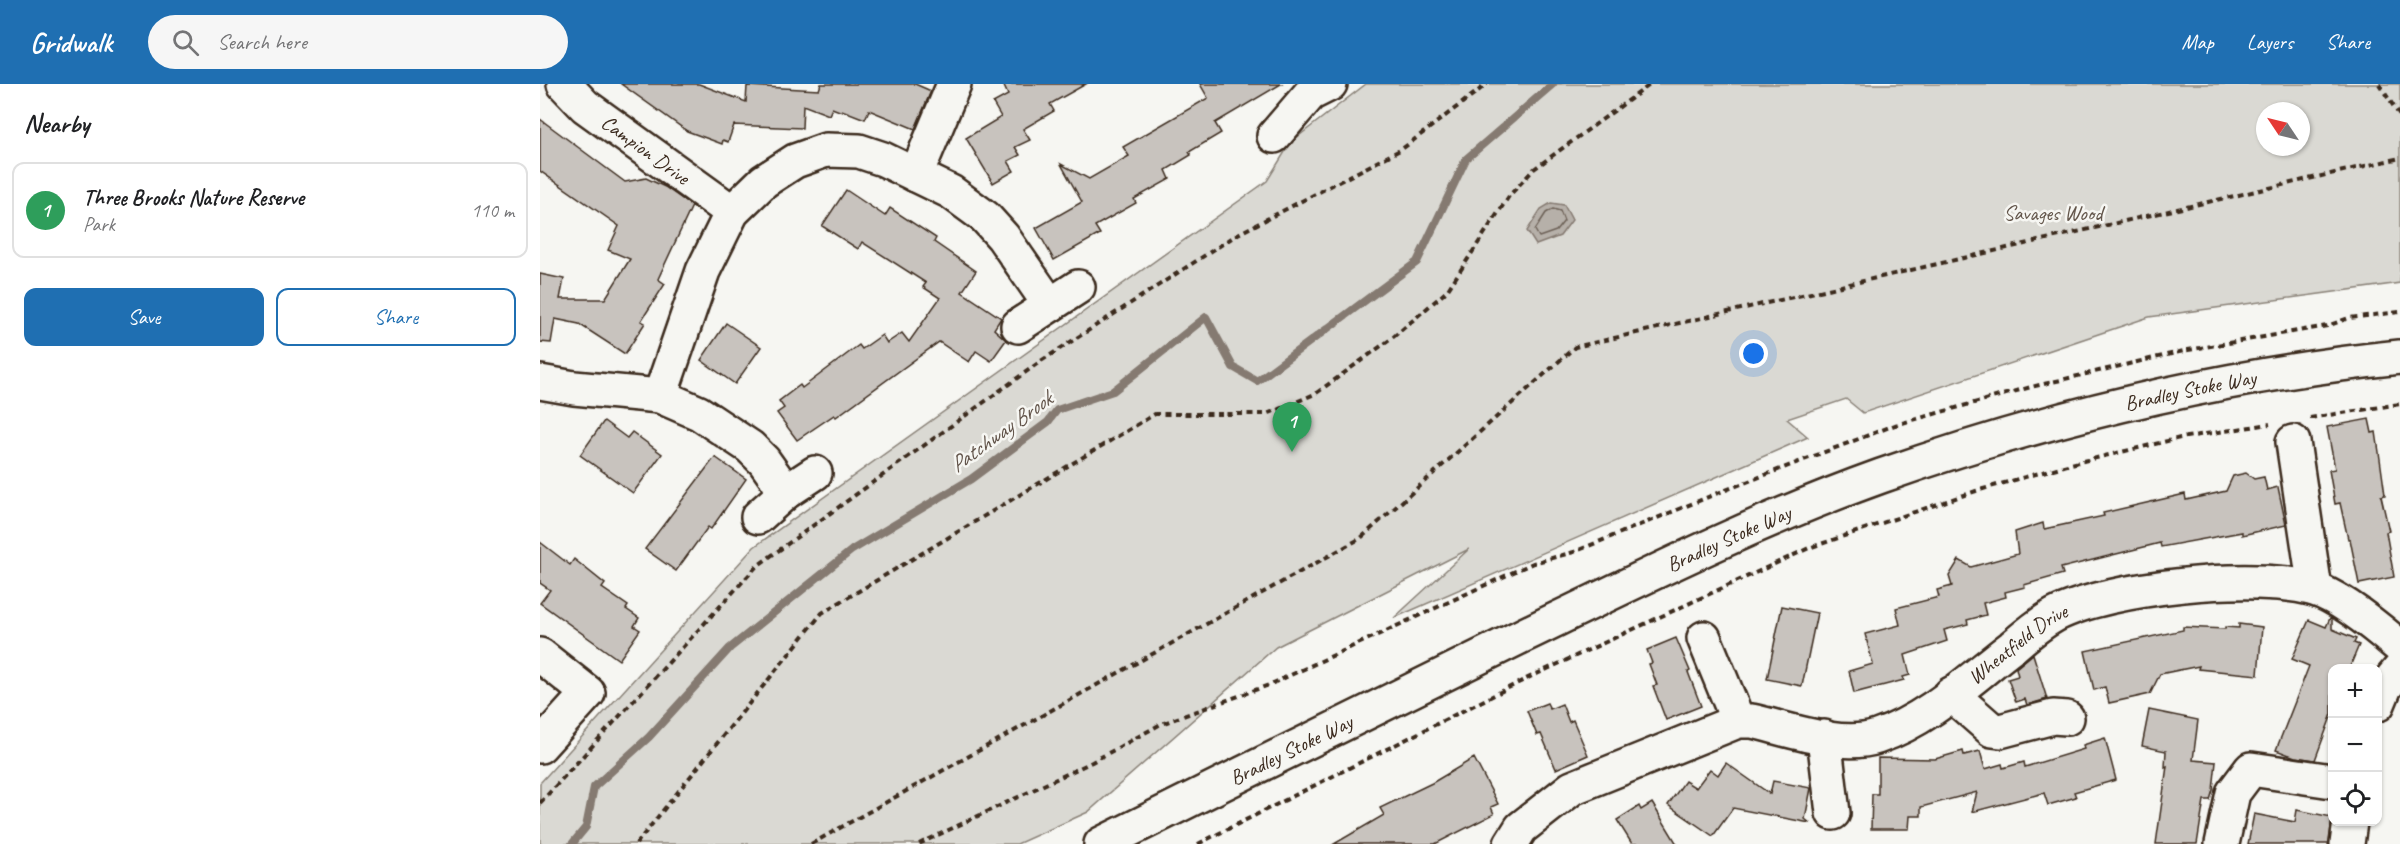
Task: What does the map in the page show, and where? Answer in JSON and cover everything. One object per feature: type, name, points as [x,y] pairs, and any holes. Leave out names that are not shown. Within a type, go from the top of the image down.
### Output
[{"type":"street","name":"Campion Drive","points":[[564,84],[585,106],[732,212]]},
{"type":"street","points":[[916,175],[954,84]]},
{"type":"street","points":[[1274,136],[1314,87]]},
{"type":"street","points":[[660,396],[703,271],[732,212],[764,181],[795,161],[826,150],[859,151],[883,159],[951,192],[985,217],[1003,237],[1050,305]]},
{"type":"street","points":[[1018,326],[1078,286]]},
{"type":"street","name":"Bradley Stoke Way","points":[[1101,844],[1660,569],[1766,521],[1881,477],[2002,437],[2137,401],[2239,381],[2400,357]]},
{"type":"street","points":[[540,382],[574,388],[660,396],[699,413],[750,447],[764,461],[786,492]]},
{"type":"street","points":[[2291,428],[2315,589]]},
{"type":"street","points":[[758,517],[786,492],[815,473]]},
{"type":"street","name":"Wheatfield Drive","points":[[1511,844],[1521,828],[1572,788],[1738,721],[1752,721],[1842,741],[1875,738],[1904,726],[1951,694],[2056,615],[2110,596],[2146,589],[2277,582],[2315,589],[2334,598],[2400,647]]},
{"type":"street","points":[[1704,638],[1738,721]]},
{"type":"street","points":[[540,655],[588,693],[540,746]]},
{"type":"street","points":[[2382,694],[2400,669]]},
{"type":"street","points":[[1951,694],[1992,730],[2000,731],[2053,717],[2067,718]]},
{"type":"street","points":[[1824,737],[1833,813]]},
{"type":"street","points":[[2222,844],[2233,793],[2251,769],[2328,780]]},
{"type":"street","points":[[2347,844],[2349,826]]},
{"type":"path","points":[[540,803],[757,566],[1041,361],[1238,234],[1402,149],[1487,84]]},
{"type":"path","points":[[636,844],[822,613],[1155,414],[1267,414],[1315,393],[1391,339],[1447,291],[1509,196],[1534,169],[1651,84]]},
{"type":"path","points":[[2379,84],[2400,116]]},
{"type":"path","points":[[811,844],[1361,538],[1575,347],[2400,158]]},
{"type":"path","points":[[1198,844],[1530,677],[1809,548],[1965,495],[2071,464],[2180,438],[2291,428],[2400,404]]},
{"type":"green space","name":"Savages Wood","points":[[1366,84],[2400,84],[2400,283],[2149,317],[1863,413],[1846,399],[1787,419],[1808,437],[1394,618],[1469,549],[1276,647],[1088,812],[1017,844],[540,844],[540,783],[754,547],[1267,181],[1291,142]]},
{"type":"water","points":[[1551,203],[1564,205],[1572,220],[1560,236],[1536,245],[1527,231],[1541,209]]},
{"type":"building","points":[[621,84],[699,84],[746,102],[747,86],[819,90],[821,84],[915,84],[931,91],[915,129],[869,110],[865,119],[832,108],[829,115],[803,105],[802,128],[734,125],[728,142],[723,140],[722,144],[687,131]]},
{"type":"building","points":[[1003,84],[1086,84],[1050,104],[1054,111],[1023,129],[1030,140],[1015,147],[1020,155],[1008,161],[1014,171],[993,183],[966,138],[1001,117],[993,103],[1008,95]]},
{"type":"building","points":[[1200,84],[1281,84],[1215,123],[1221,133],[1189,152],[1191,155],[1166,170],[1170,179],[1134,199],[1136,203],[1095,226],[1100,234],[1054,260],[1036,228],[1082,202],[1061,164],[1089,179],[1129,156],[1123,147],[1208,98]]},
{"type":"building","points":[[540,119],[625,182],[646,178],[665,187],[692,206],[658,279],[665,284],[641,321],[645,323],[625,354],[579,324],[555,319],[551,343],[540,342],[540,274],[564,279],[560,299],[605,299],[630,259],[608,250],[619,226],[540,171]]},
{"type":"building","points":[[846,190],[885,216],[890,208],[936,238],[934,242],[976,271],[962,292],[1001,318],[994,329],[1006,340],[991,361],[976,351],[969,362],[939,342],[836,417],[834,415],[797,440],[777,413],[784,408],[779,401],[800,385],[802,388],[859,345],[862,349],[882,335],[887,343],[902,333],[909,342],[940,298],[923,287],[926,283],[862,242],[858,249],[822,226]]},
{"type":"building","points":[[726,323],[761,347],[735,384],[701,360]]},
{"type":"building","points":[[2369,419],[2372,433],[2376,432],[2385,495],[2381,496],[2389,531],[2386,532],[2394,577],[2359,584],[2340,503],[2335,504],[2329,470],[2335,469],[2327,427]]},
{"type":"building","points":[[604,421],[627,438],[632,432],[662,454],[633,493],[580,455]]},
{"type":"building","points":[[715,457],[746,479],[711,529],[708,527],[676,571],[645,549]]},
{"type":"building","points":[[2246,473],[2254,479],[2264,477],[2267,490],[2278,487],[2286,525],[2242,535],[2242,532],[2161,547],[2160,543],[2061,568],[2063,574],[2024,585],[2025,587],[2005,592],[2006,597],[1983,603],[1986,615],[1967,620],[1968,624],[1944,630],[1947,641],[1905,655],[1910,675],[1903,677],[1904,680],[1854,693],[1849,671],[1873,664],[1865,634],[1900,625],[1896,608],[1939,597],[1937,590],[1952,586],[1949,576],[1959,560],[1971,567],[2018,554],[2015,532],[2043,523],[2044,529],[2104,516],[2103,513],[2185,494],[2186,500],[2226,491],[2233,476]]},
{"type":"building","points":[[540,542],[570,565],[574,559],[605,584],[602,588],[628,606],[626,609],[639,618],[634,626],[640,630],[619,660],[540,603],[550,590],[540,583]]},
{"type":"building","points":[[1782,606],[1817,613],[1802,686],[1767,679]]},
{"type":"building","points":[[2330,618],[2332,619],[2332,629],[2356,639],[2354,643],[2359,645],[2351,664],[2328,664],[2328,725],[2315,760],[2295,757],[2276,750],[2309,666],[2292,659],[2309,620],[2326,627]]},
{"type":"building","points":[[2239,624],[2262,627],[2258,675],[2198,669],[2199,666],[2160,674],[2150,694],[2109,703],[2105,687],[2094,690],[2085,651],[2183,630],[2183,627],[2225,629],[2225,627],[2239,628]]},
{"type":"building","points":[[1676,638],[1701,706],[1666,720],[1653,686],[1657,685],[1649,664],[1652,663],[1647,650]]},
{"type":"building","points":[[2033,654],[2047,699],[2027,705],[2025,699],[2016,702],[2008,679],[2018,676],[2016,668]]},
{"type":"building","points":[[1547,703],[1550,709],[1562,704],[1569,722],[1573,720],[1588,755],[1556,769],[1541,734],[1537,735],[1527,711]]},
{"type":"building","points":[[2149,710],[2198,720],[2193,760],[2216,762],[2213,790],[2210,800],[2204,800],[2197,844],[2156,844],[2167,766],[2165,767],[2166,751],[2142,746]]},
{"type":"building","points":[[2105,738],[2116,780],[2074,792],[2076,797],[2048,805],[2044,793],[1972,812],[1977,792],[1921,807],[1921,816],[1910,816],[1909,829],[1871,829],[1872,794],[1878,794],[1878,758],[1935,759],[1963,751],[1964,755],[1980,751],[1985,769],[2002,764],[2003,768],[2024,762],[2025,767],[2084,749],[2083,745]]},
{"type":"building","points":[[1474,758],[1498,804],[1491,807],[1494,814],[1435,844],[1334,844],[1384,815],[1380,808],[1432,783]]},
{"type":"building","points":[[1726,763],[1770,794],[1773,781],[1811,788],[1805,819],[1810,823],[1733,808],[1713,836],[1668,805],[1685,781],[1696,788],[1710,769],[1718,775]]},
{"type":"building","points":[[1652,803],[1677,844],[1632,844],[1617,820],[1639,806],[1641,810]]},
{"type":"building","points":[[2297,810],[2328,816],[2328,826],[2331,826],[2329,844],[2248,844],[2254,814],[2295,822]]},
{"type":"waterway","name":"Patchway Brook","points":[[572,844],[586,827],[594,787],[649,737],[730,648],[852,550],[971,479],[1048,422],[1057,410],[1113,391],[1206,317],[1233,367],[1257,381],[1417,262],[1466,159],[1553,84]]},
{"type":"place","name":"Three Brooks Nature Reserve","points":[[1292,452]]}]
